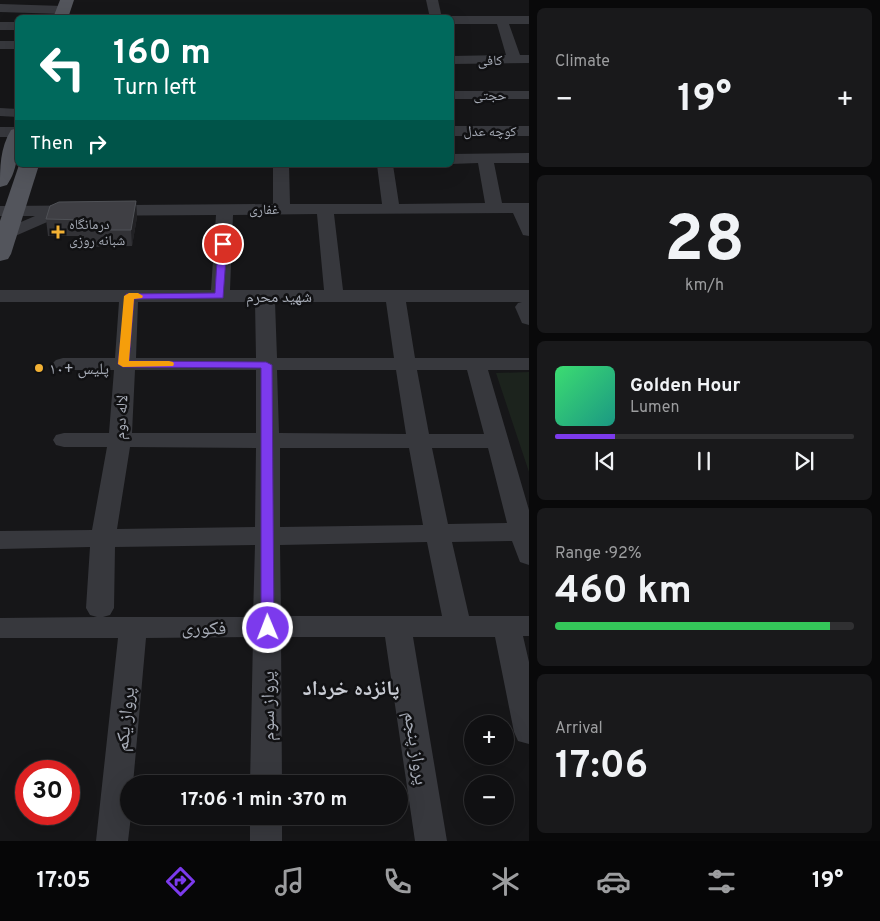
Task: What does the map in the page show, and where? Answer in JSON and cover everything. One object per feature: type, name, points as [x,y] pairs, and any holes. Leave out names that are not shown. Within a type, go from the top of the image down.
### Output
[{"type":"main road","points":[[0,181],[15,141]]},
{"type":"main road","points":[[3,244],[7,211],[28,167]]},
{"type":"street","points":[[432,0],[435,15]]},
{"type":"street","points":[[0,8],[70,7]]},
{"type":"street","points":[[454,20],[529,20]]},
{"type":"street","points":[[502,20],[514,60]]},
{"type":"street","points":[[0,26],[15,26]]},
{"type":"street","points":[[0,45],[15,45]]},
{"type":"street","name":"کافی","points":[[454,60],[529,59]]},
{"type":"street","name":"حجتی","points":[[454,95],[528,96]]},
{"type":"street","points":[[0,112],[15,113]]},
{"type":"street","name":"کوچه عدل","points":[[454,131],[529,131]]},
{"type":"street","points":[[0,132],[15,133]]},
{"type":"street","points":[[485,158],[494,208]]},
{"type":"street","points":[[454,159],[529,158]]},
{"type":"street","points":[[282,167],[282,209]]},
{"type":"street","points":[[385,167],[391,209]]},
{"type":"street","points":[[524,208],[529,232]]},
{"type":"street","name":"غفاری","points":[[7,211],[524,208]]},
{"type":"street","points":[[325,209],[334,296]]},
{"type":"street","points":[[3,244],[62,210]]},
{"type":"street","points":[[220,296],[225,210]]},
{"type":"street","name":"شهید محرم","points":[[0,296],[395,296],[527,307]]},
{"type":"street","name":"لاله دوم","points":[[100,608],[103,538],[120,440],[123,364],[129,296]]},
{"type":"street","name":"پرواز سوم","points":[[265,296],[268,441],[266,775]]},
{"type":"street","points":[[395,296],[404,366],[420,441],[436,533],[458,626]]},
{"type":"street","points":[[63,364],[404,366],[529,364]]},
{"type":"street","points":[[476,364],[529,556]]},
{"type":"street","points":[[64,440],[496,441]]},
{"type":"street","points":[[0,540],[522,532]]},
{"type":"street","name":"پرواز یکم","points":[[112,841],[134,626]]},
{"type":"street","name":"پرواز پنجم","points":[[397,626],[431,841]]},
{"type":"street","points":[[518,626],[529,732]]},
{"type":"street","name":"فکوری","points":[[0,628],[518,626]]},
{"type":"street","points":[[266,825],[266,841]]},
{"type":"shaded area","points":[[529,372],[529,472],[496,373]]},
{"type":"building","points":[[136,201],[131,230],[83,230],[86,220],[46,219],[50,206],[59,202]]},
{"type":"slow traffic","points":[[138,296],[129,296],[123,364],[169,364]]},
{"type":"place","name":"درمانگاه شبانه روزی","points":[[58,232]]},
{"type":"place","name":"پلیس +۱۰","points":[[39,368]]},
{"type":"district","name":"پانزده خرداد","points":[[351,688]]},
{"type":"route","points":[[223,244],[220,296],[129,296],[123,364],[266,365],[268,628]]}]
